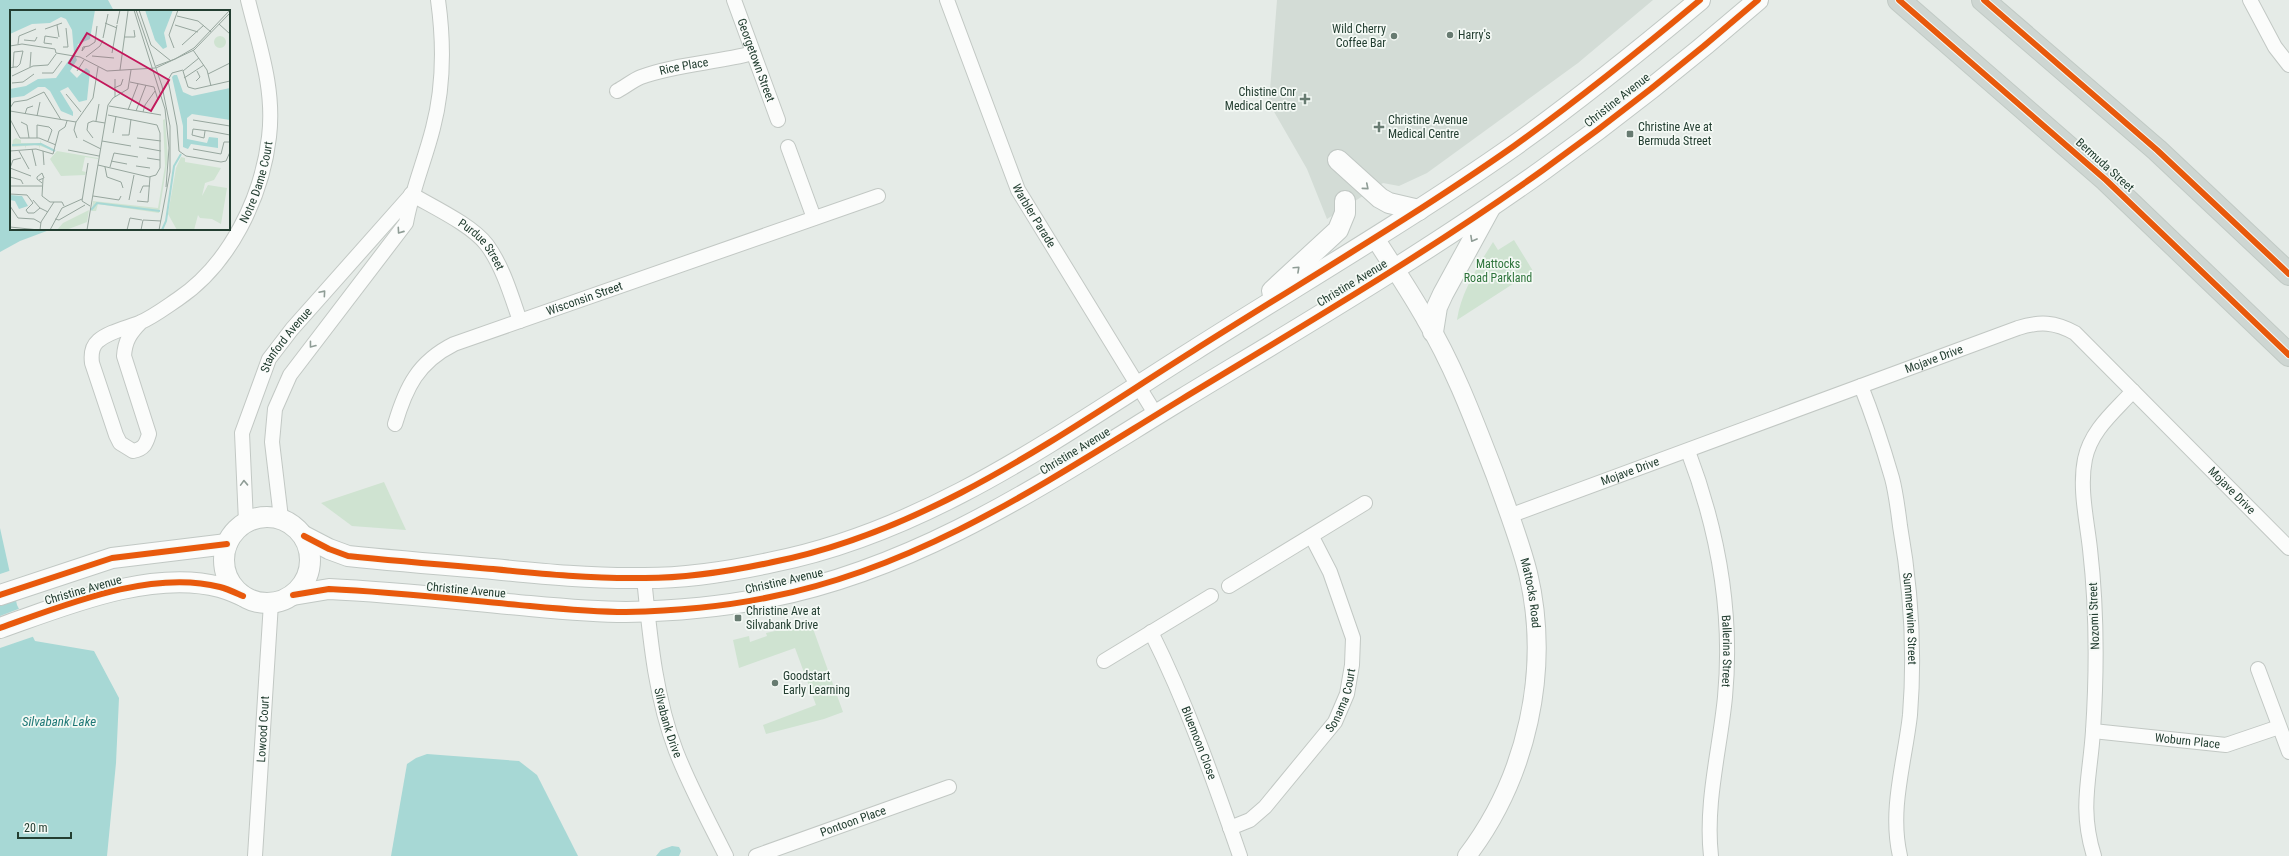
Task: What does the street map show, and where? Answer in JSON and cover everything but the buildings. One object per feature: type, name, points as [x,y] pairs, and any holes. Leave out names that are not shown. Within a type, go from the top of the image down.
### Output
[{"type":"main road","name":"Christine Avenue","points":[[304,536],[329,549],[348,556],[564,576],[644,578],[715,572],[777,562],[815,552],[890,526],[975,485],[1138,387],[1376,238],[1419,210],[1570,105],[1700,0]]},
{"type":"main road","name":"Christine Avenue","points":[[293,595],[329,589],[576,610],[647,611],[742,602],[771,597],[831,582],[909,555],[992,513],[1395,270],[1554,162],[1657,83],[1758,0]]},
{"type":"main road","name":"Bermuda Street","points":[[1899,0],[2106,180],[2289,355]]},
{"type":"main road","points":[[1984,0],[2157,150],[2289,274]]},
{"type":"main road","points":[[1338,160],[1380,198],[1389,203],[1419,210]]},
{"type":"main road","points":[[1237,324],[1338,230],[1345,213],[1345,201]]},
{"type":"main road","points":[[1433,332],[1434,318],[1443,294],[1492,205]]},
{"type":"main road","points":[[975,485],[992,513]]},
{"type":"main road","points":[[269,516],[281,518],[292,523],[304,536],[311,556],[310,570],[304,584],[293,595],[283,601],[271,603],[256,602],[243,596],[232,586],[226,573],[224,558],[227,544],[234,531],[246,522],[257,517],[269,516]]},
{"type":"main road","name":"Christine Avenue","points":[[0,595],[112,558],[227,544]]},
{"type":"main road","name":"Christine Avenue","points":[[0,628],[37,615],[122,590],[177,583],[220,587],[243,596]]},
{"type":"street","name":"Notre Dame Court","points":[[137,324],[130,332],[125,344],[124,356],[149,434],[146,444],[140,450],[133,451],[120,443],[116,435],[92,363],[91,354],[97,341],[137,324],[185,294],[216,262],[243,223],[254,199],[263,171],[269,136],[270,97],[264,61],[248,0]]},
{"type":"street","name":"Stanford Avenue","points":[[281,518],[272,442],[275,409],[290,375],[406,223],[411,194],[433,128],[440,95],[442,50],[438,0]]},
{"type":"street","name":"Georgetown Street","points":[[734,0],[778,120]]},
{"type":"street","name":"Warbler Parade","points":[[947,0],[1018,190],[1156,415]]},
{"type":"street","points":[[2250,0],[2275,47],[2289,65]]},
{"type":"street","name":"Rice Place","points":[[617,91],[640,78],[668,69],[723,62],[753,53]]},
{"type":"street","points":[[788,146],[814,218]]},
{"type":"street","name":"Stanford Avenue","points":[[246,522],[242,433],[269,359],[292,329],[411,194]]},
{"type":"street","name":"Purdue Street","points":[[411,194],[468,229],[487,244],[499,265],[520,321]]},
{"type":"street","name":"Wisconsin Street","points":[[395,424],[403,398],[418,371],[436,353],[454,344],[878,196]]},
{"type":"street","name":"Christine Avenue","points":[[1376,238],[1433,332]]},
{"type":"street","name":"Mojave Drive","points":[[1509,516],[2018,328],[2048,322],[2061,325],[2075,333],[2289,548]]},
{"type":"street","name":"Mattocks Road","points":[[1433,332],[1466,401],[1509,516],[1528,572],[1534,610],[1536,677],[1526,735],[1514,773],[1499,808],[1482,837],[1467,856]]},
{"type":"street","name":"Summerwine Street","points":[[1861,386],[1892,479],[1907,563],[1911,600],[1913,644],[1910,715],[1897,801],[1897,830],[1900,856]]},
{"type":"street","name":"Nozomi Street","points":[[2094,856],[2085,816],[2086,791],[2093,731],[2097,620],[2083,476],[2084,461],[2088,449],[2100,426],[2133,391]]},
{"type":"street","name":"Ballerina Street","points":[[1688,451],[1707,508],[1721,566],[1728,628],[1725,698],[1710,812],[1711,856]]},
{"type":"street","points":[[1228,586],[1312,537],[1365,503]]},
{"type":"street","name":"Sonama Court","points":[[1230,828],[1250,820],[1265,807],[1335,722],[1347,694],[1352,665],[1353,638],[1329,570],[1312,537]]},
{"type":"street","name":"Silvabank Drive","points":[[644,578],[647,611],[661,702],[676,751],[726,856]]},
{"type":"street","points":[[1104,661],[1211,596]]},
{"type":"street","name":"Lowood Court","points":[[255,856],[271,603]]},
{"type":"street","name":"Bluemoon Close","points":[[1151,632],[1164,658],[1240,856]]},
{"type":"street","points":[[2258,669],[2289,752]]},
{"type":"street","name":"Woburn Place","points":[[2093,731],[2226,745],[2279,727]]},
{"type":"street","name":"Pontoon Place","points":[[756,856],[949,787]]},
{"type":"shaded area","points":[[1277,0],[1653,0],[1578,63],[1427,173],[1399,186],[1383,183],[1327,219],[1307,169],[1269,103]]},
{"type":"green space","name":"Mattocks Road Parkland","points":[[1514,240],[1533,271],[1457,320],[1466,289],[1493,242],[1498,250]]},
{"type":"green space","points":[[384,482],[406,530],[352,526],[321,503]]},
{"type":"green space","points":[[811,623],[843,712],[824,719],[766,734],[763,725],[816,705],[795,648],[739,668],[733,640],[749,636],[750,642],[767,636],[766,633]]},
{"type":"water","points":[[0,0],[108,0],[113,10],[10,10],[10,230],[49,230],[20,241],[0,252]]},
{"type":"water","name":"Silvabank Lake","points":[[0,528],[17,605],[35,641],[94,651],[119,698],[116,763],[107,856],[0,856]]},
{"type":"water","points":[[427,754],[519,761],[537,775],[578,856],[391,856],[407,764],[416,758]]},
{"type":"water","points":[[672,846],[679,847],[681,851],[679,856],[656,856],[661,850]]},
{"type":"pier","points":[[12,570],[18,599],[0,606],[0,574]]},
{"type":"pier","points":[[21,608],[35,636],[0,648],[0,616]]},
{"type":"cycle path","points":[[304,536],[329,549],[348,556],[569,576],[661,578],[726,571],[773,562],[830,547],[886,528],[940,504],[1043,446],[1435,199],[1514,146],[1561,111],[1700,0]]},
{"type":"cycle path","points":[[293,595],[329,589],[354,590],[578,610],[626,612],[662,611],[716,606],[770,597],[826,583],[881,565],[933,542],[985,516],[1035,488],[1319,316],[1410,259],[1499,201],[1598,130],[1679,66],[1758,0]]},
{"type":"cycle path","points":[[1899,0],[2106,180],[2289,355]]},
{"type":"cycle path","points":[[1984,0],[2157,150],[2289,274]]},
{"type":"cycle path","points":[[0,595],[112,558],[227,544]]},
{"type":"cycle path","points":[[0,628],[80,600],[137,586],[166,583],[193,583],[220,587],[243,596]]},
{"type":"place","name":"Harry's","points":[[1450,35]]},
{"type":"place","name":"Wild Cherry Coffee Bar","points":[[1394,36]]},
{"type":"place","name":"Chistine Cnr Medical Centre","points":[[1305,99]]},
{"type":"place","name":"Christine Avenue Medical Centre","points":[[1379,127]]},
{"type":"place","name":"Christine Ave at Bermuda Street","points":[[1630,134]]},
{"type":"place","name":"Christine Ave at Silvabank Drive","points":[[738,618]]},
{"type":"place","name":"Goodstart Early Learning","points":[[775,683]]}]
